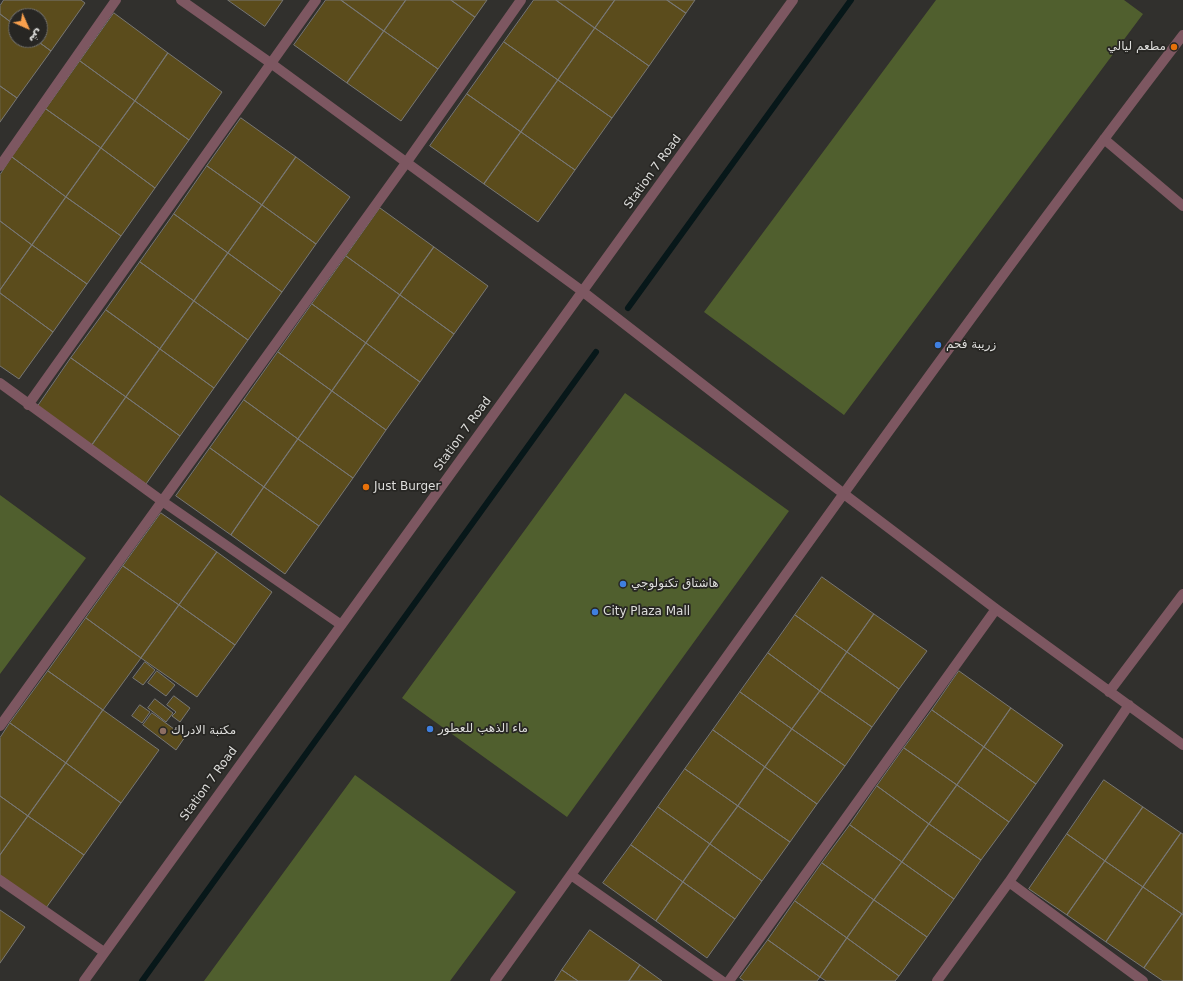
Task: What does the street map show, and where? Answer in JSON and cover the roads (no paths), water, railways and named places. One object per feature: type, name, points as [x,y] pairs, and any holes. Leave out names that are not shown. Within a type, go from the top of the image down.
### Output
[{"type":"street","points":[[0,166],[116,0]]},
{"type":"street","points":[[181,0],[272,64],[582,291],[844,494],[996,609],[1183,745]]},
{"type":"street","points":[[28,405],[272,64],[316,0]]},
{"type":"street","points":[[0,726],[406,163],[521,0]]},
{"type":"street","name":"Station 7 Road","points":[[84,981],[340,624],[793,0]]},
{"type":"street","points":[[495,981],[844,494],[1104,139],[1183,35]]},
{"type":"street","points":[[1104,139],[1183,206]]},
{"type":"street","points":[[0,383],[28,405],[162,501],[340,624]]},
{"type":"street","points":[[1110,692],[1183,594]]},
{"type":"street","points":[[729,981],[996,609]]},
{"type":"street","points":[[936,981],[1009,882],[1129,705]]},
{"type":"street","points":[[571,875],[722,981]]},
{"type":"street","points":[[0,880],[104,952]]},
{"type":"street","points":[[1009,882],[1143,981]]},
{"type":"waterway","points":[[628,308],[851,0]]},
{"type":"waterway","points":[[142,981],[596,352]]},
{"type":"place","name":"مطعم ليالي","points":[[1174,47]]},
{"type":"place","name":"زريبة فحم","points":[[938,345]]},
{"type":"place","name":"Just Burger","points":[[366,487]]},
{"type":"place","name":"هاشتاق تكنولوجي","points":[[623,584]]},
{"type":"place","name":"City Plaza Mall","points":[[595,612]]},
{"type":"place","name":"ماء الذهب للعطور","points":[[430,729]]},
{"type":"place","name":"مكتبة الادراك","points":[[163,731]]}]
